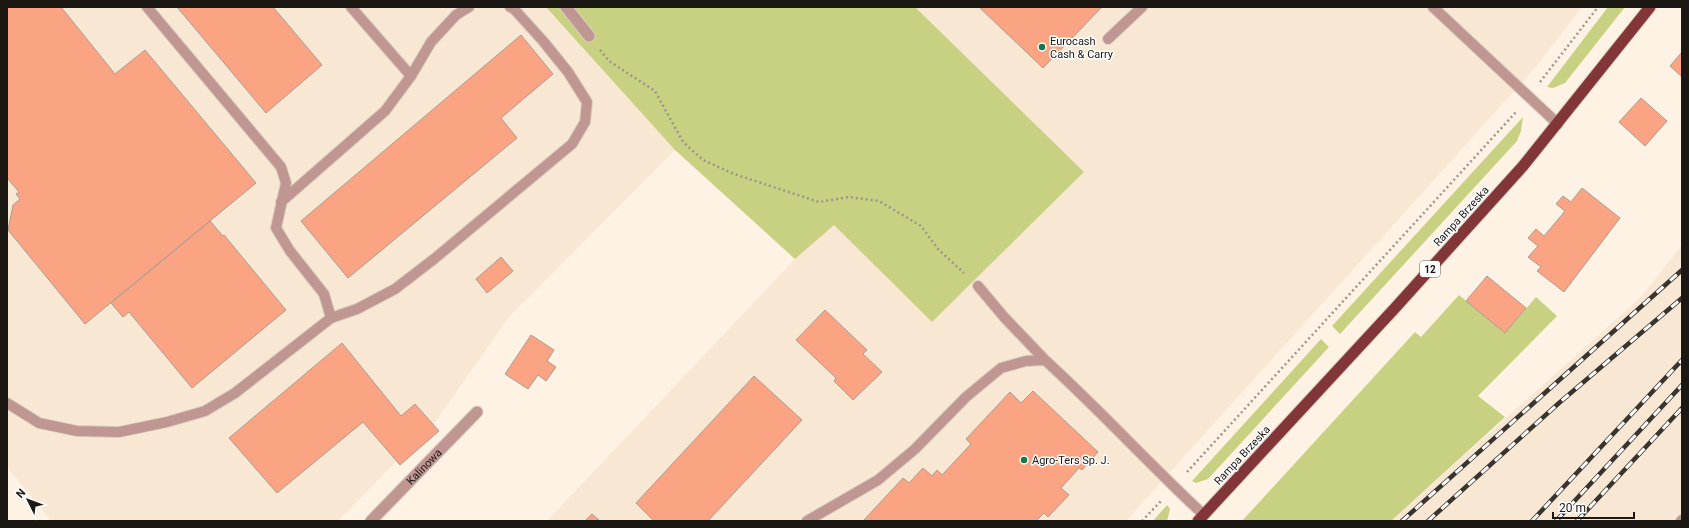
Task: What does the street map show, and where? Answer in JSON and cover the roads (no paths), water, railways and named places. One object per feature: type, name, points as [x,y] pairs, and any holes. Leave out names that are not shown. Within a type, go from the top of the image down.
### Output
[{"type":"highway","name":"Rampa Brzeska","points":[[1201,518],[1406,296],[1523,166],[1650,7]]},
{"type":"street","points":[[566,7],[589,36]]},
{"type":"street","name":"Kalinowa","points":[[371,521],[477,412]]},
{"type":"lane","points":[[146,7],[281,167],[286,183],[276,228],[290,251],[324,294],[331,318]]},
{"type":"lane","points":[[351,7],[411,76]]},
{"type":"lane","points":[[281,202],[385,111],[411,76],[431,42],[456,15],[469,7]]},
{"type":"lane","points":[[7,403],[39,423],[77,431],[119,432],[167,422],[205,411],[235,393],[331,318],[357,309],[395,289],[434,259],[572,144],[585,122],[587,102],[568,72],[543,41],[514,9],[510,7]]},
{"type":"lane","points":[[1108,39],[1142,7]]},
{"type":"lane","points":[[1433,7],[1558,124]]},
{"type":"lane","points":[[978,286],[1004,317],[1045,360],[1066,378],[1174,487],[1201,518]]},
{"type":"lane","points":[[807,521],[878,480],[915,449],[966,397],[1001,368],[1026,361],[1045,360]]},
{"type":"railway","points":[[1402,521],[1682,270]]},
{"type":"railway","points":[[1428,521],[1559,403],[1682,298]]},
{"type":"railway","points":[[1532,521],[1682,360]]},
{"type":"railway","points":[[1556,521],[1682,385]]},
{"type":"railway","points":[[1577,521],[1682,408]]},
{"type":"place","name":"Eurocash Cash & Carry","points":[[1042,47]]},
{"type":"place","name":"Agro-Ters Sp. J.","points":[[1024,460]]}]
